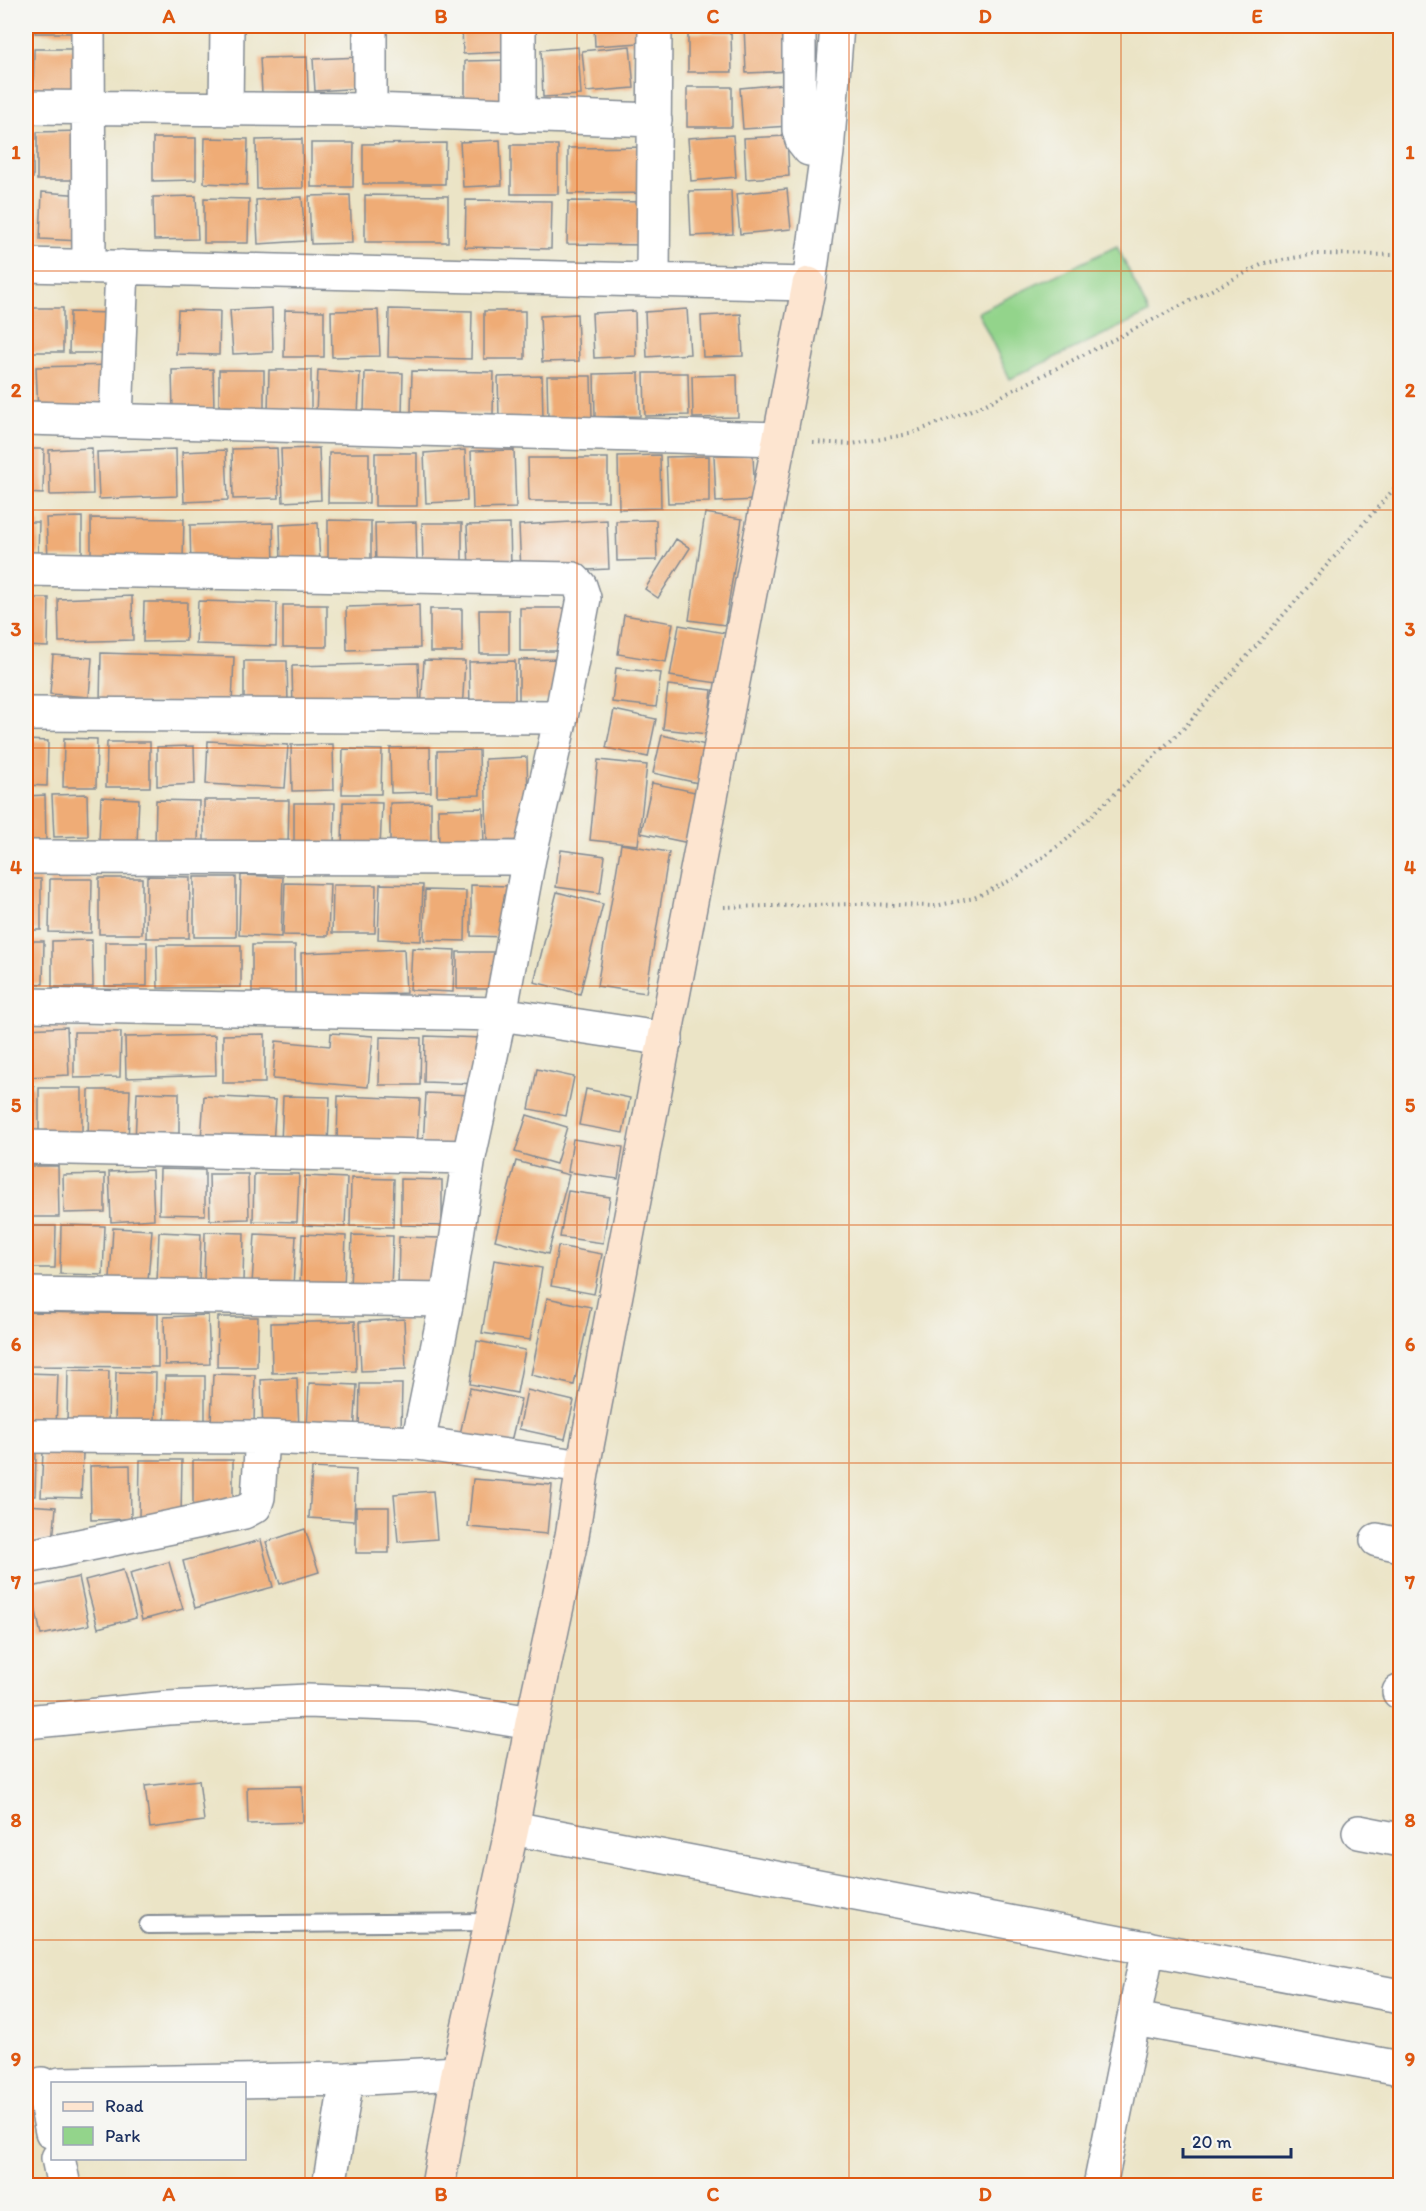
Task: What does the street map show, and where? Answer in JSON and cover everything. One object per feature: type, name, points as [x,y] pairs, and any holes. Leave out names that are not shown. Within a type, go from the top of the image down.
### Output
[{"type":"street","points":[[88,26],[89,266]]},
{"type":"street","points":[[226,109],[227,26]]},
{"type":"street","points":[[370,26],[370,110]]},
{"type":"street","points":[[519,26],[519,116]]},
{"type":"street","points":[[653,279],[655,26]]},
{"type":"street","points":[[799,26],[799,130],[802,140],[809,149],[827,152]]},
{"type":"street","points":[[438,2186],[458,2073],[512,1828],[572,1536],[583,1467],[809,284],[827,152],[837,26]]},
{"type":"street","points":[[26,107],[370,110],[655,120]]},
{"type":"street","points":[[26,265],[809,284]]},
{"type":"street","points":[[116,419],[122,267]]},
{"type":"street","points":[[26,418],[779,439]]},
{"type":"street","points":[[26,569],[573,579],[580,586],[584,598],[469,1156],[447,1300],[418,1443]]},
{"type":"street","points":[[26,714],[561,717]]},
{"type":"street","points":[[26,857],[529,858]]},
{"type":"street","points":[[26,1005],[500,1014],[666,1039]]},
{"type":"street","points":[[26,1148],[469,1156]]},
{"type":"street","points":[[26,1294],[447,1300]]},
{"type":"street","points":[[26,1436],[262,1437],[418,1443],[583,1467]]},
{"type":"street","points":[[26,1557],[244,1512],[255,1506],[258,1497],[262,1437]]},
{"type":"street","points":[[26,1722],[168,1708],[307,1701],[420,1705],[532,1723]]},
{"type":"street","points":[[512,1828],[1401,1996]]},
{"type":"street","points":[[1359,1832],[1401,1840]]},
{"type":"street","points":[[1100,2186],[1148,1948]]},
{"type":"street","points":[[1134,2019],[1401,2068]]},
{"type":"street","points":[[166,2082],[347,2079],[458,2073]]},
{"type":"street","points":[[329,2186],[347,2079]]},
{"type":"street","points":[[45,2084],[51,2125]]},
{"type":"street","points":[[58,2160],[64,2186]]},
{"type":"lane","points":[[148,1925],[491,1922]]},
{"type":"path","points":[[779,439],[852,444],[910,434],[984,405],[1265,263],[1316,254],[1401,255]]},
{"type":"path","points":[[690,908],[858,904],[934,906],[974,898],[1015,878],[1066,840],[1184,728],[1334,555],[1401,482]]},
{"type":"green space","points":[[1117,246],[1149,313],[1010,379],[978,312]]},
{"type":"building","points":[[35,26],[75,26],[75,33],[35,33]]},
{"type":"building","points":[[462,26],[507,26],[508,52],[463,54]]},
{"type":"building","points":[[594,26],[639,26],[640,43],[595,46]]},
{"type":"building","points":[[744,26],[792,26],[794,71],[746,73]]},
{"type":"building","points":[[688,33],[731,33],[732,72],[688,72]]},
{"type":"building","points":[[630,46],[634,88],[586,92],[582,51]]},
{"type":"building","points":[[578,47],[581,95],[543,97],[541,50]]},
{"type":"building","points":[[34,49],[79,49],[79,95],[33,95]]},
{"type":"building","points":[[307,57],[308,92],[262,93],[260,58]]},
{"type":"building","points":[[361,57],[363,88],[315,91],[313,59]]},
{"type":"building","points":[[513,60],[514,101],[465,102],[465,61]]},
{"type":"building","points":[[786,84],[789,126],[743,129],[740,88]]},
{"type":"building","points":[[687,87],[732,87],[732,127],[687,127]]},
{"type":"building","points":[[80,131],[81,180],[37,180],[37,132]]},
{"type":"building","points":[[26,132],[33,132],[33,178],[26,178]]},
{"type":"building","points":[[733,135],[736,177],[691,181],[688,138]]},
{"type":"building","points":[[787,136],[789,176],[746,179],[744,138]]},
{"type":"building","points":[[153,138],[196,138],[196,180],[153,181]]},
{"type":"building","points":[[205,138],[248,139],[247,185],[204,183]]},
{"type":"building","points":[[302,139],[303,188],[257,189],[256,140]]},
{"type":"building","points":[[500,140],[502,185],[463,187],[460,142]]},
{"type":"building","points":[[311,143],[354,143],[353,187],[311,187]]},
{"type":"building","points":[[446,143],[445,184],[363,184],[363,144]]},
{"type":"building","points":[[511,145],[558,145],[558,194],[511,194]]},
{"type":"building","points":[[652,147],[652,193],[568,194],[568,148]]},
{"type":"building","points":[[787,189],[791,229],[740,234],[736,194]]},
{"type":"building","points":[[731,190],[733,234],[691,236],[689,191]]},
{"type":"building","points":[[42,192],[83,195],[81,241],[40,239]]},
{"type":"building","points":[[350,195],[352,243],[311,244],[309,196]]},
{"type":"building","points":[[365,195],[448,196],[448,242],[365,242]]},
{"type":"building","points":[[196,196],[198,239],[154,240],[153,197]]},
{"type":"building","points":[[302,197],[305,241],[258,244],[256,200]]},
{"type":"building","points":[[204,198],[249,199],[248,243],[204,243]]},
{"type":"building","points":[[466,200],[552,201],[551,249],[465,247]]},
{"type":"building","points":[[568,201],[651,202],[650,245],[567,244]]},
{"type":"building","points":[[27,205],[28,239],[26,239]]},
{"type":"building","points":[[26,308],[63,308],[63,352],[26,352]]},
{"type":"building","points":[[272,308],[273,352],[233,354],[230,310]]},
{"type":"building","points":[[389,309],[472,311],[471,359],[388,357]]},
{"type":"building","points":[[687,309],[690,354],[647,357],[645,312]]},
{"type":"building","points":[[178,310],[220,311],[219,355],[176,354]]},
{"type":"building","points":[[285,310],[324,311],[324,357],[284,357]]},
{"type":"building","points":[[378,310],[380,356],[332,357],[331,311]]},
{"type":"building","points":[[484,311],[525,311],[525,359],[484,359]]},
{"type":"building","points":[[635,311],[636,356],[594,358],[592,313]]},
{"type":"building","points":[[70,312],[114,313],[113,353],[69,353]]},
{"type":"building","points":[[577,314],[579,361],[542,362],[540,316]]},
{"type":"building","points":[[741,314],[743,356],[703,357],[701,316]]},
{"type":"building","points":[[111,365],[113,410],[38,413],[36,367]]},
{"type":"building","points":[[213,369],[214,409],[173,411],[172,370]]},
{"type":"building","points":[[219,370],[264,370],[264,413],[219,413]]},
{"type":"building","points":[[269,370],[311,370],[311,413],[268,412]]},
{"type":"building","points":[[318,370],[360,373],[358,415],[316,413]]},
{"type":"building","points":[[412,371],[494,372],[493,414],[411,413]]},
{"type":"building","points":[[365,372],[403,373],[402,415],[364,414]]},
{"type":"building","points":[[639,373],[640,416],[595,417],[594,374]]},
{"type":"building","points":[[644,373],[688,373],[689,415],[645,416]]},
{"type":"building","points":[[737,375],[738,417],[693,418],[692,376]]},
{"type":"building","points":[[542,376],[543,419],[499,419],[498,377]]},
{"type":"building","points":[[547,376],[591,376],[592,418],[548,419]]},
{"type":"building","points":[[92,448],[93,494],[50,495],[49,450]]},
{"type":"building","points":[[277,448],[279,498],[233,499],[232,449]]},
{"type":"building","points":[[319,448],[321,500],[283,502],[281,449]]},
{"type":"building","points":[[26,449],[44,449],[43,494],[26,493]]},
{"type":"building","points":[[176,449],[177,496],[99,499],[97,452]]},
{"type":"building","points":[[226,450],[228,500],[184,502],[182,452]]},
{"type":"building","points":[[465,450],[467,501],[426,503],[424,453]]},
{"type":"building","points":[[514,450],[516,508],[473,509],[471,451]]},
{"type":"building","points":[[329,453],[369,453],[369,503],[328,503]]},
{"type":"building","points":[[375,453],[417,453],[417,506],[375,506]]},
{"type":"building","points":[[660,455],[661,508],[619,509],[618,456]]},
{"type":"building","points":[[714,455],[753,455],[755,500],[716,502]]},
{"type":"building","points":[[709,456],[709,502],[668,503],[666,457]]},
{"type":"building","points":[[528,458],[608,458],[608,501],[529,501]]},
{"type":"building","points":[[705,513],[742,519],[725,625],[689,620]]},
{"type":"building","points":[[82,517],[82,557],[48,558],[46,518]]},
{"type":"building","points":[[91,518],[184,519],[183,560],[91,560]]},
{"type":"building","points":[[328,520],[371,521],[371,564],[328,564]]},
{"type":"building","points":[[607,520],[609,569],[521,573],[519,525]]},
{"type":"building","points":[[656,520],[657,560],[617,561],[616,521]]},
{"type":"building","points":[[26,522],[39,522],[38,556],[26,556]]},
{"type":"building","points":[[416,522],[417,564],[376,566],[375,523]]},
{"type":"building","points":[[273,523],[274,566],[191,569],[190,525]]},
{"type":"building","points":[[318,523],[320,564],[281,565],[280,525]]},
{"type":"building","points":[[422,523],[462,523],[462,565],[423,566]]},
{"type":"building","points":[[510,524],[511,567],[469,568],[467,525]]},
{"type":"building","points":[[676,539],[690,548],[658,598],[645,589]]},
{"type":"building","points":[[132,596],[133,640],[59,642],[58,599]]},
{"type":"building","points":[[26,598],[49,598],[48,647],[26,646]]},
{"type":"building","points":[[198,601],[277,603],[276,646],[196,644]]},
{"type":"building","points":[[144,602],[187,602],[186,641],[143,642]]},
{"type":"building","points":[[283,605],[327,605],[327,647],[283,647]]},
{"type":"building","points":[[419,605],[420,648],[347,650],[346,607]]},
{"type":"building","points":[[520,608],[565,608],[565,651],[520,651]]},
{"type":"building","points":[[430,609],[462,609],[462,652],[430,652]]},
{"type":"building","points":[[479,610],[509,610],[509,654],[480,654]]},
{"type":"building","points":[[624,615],[673,623],[666,662],[618,654]]},
{"type":"building","points":[[679,625],[725,633],[717,683],[670,676]]},
{"type":"building","points":[[101,653],[234,657],[232,705],[100,702]]},
{"type":"building","points":[[53,655],[92,658],[89,697],[50,694]]},
{"type":"building","points":[[561,659],[562,700],[519,700],[519,660]]},
{"type":"building","points":[[424,660],[465,661],[462,712],[421,710]]},
{"type":"building","points":[[244,661],[287,661],[288,703],[244,703]]},
{"type":"building","points":[[515,661],[515,707],[470,707],[469,662]]},
{"type":"building","points":[[418,663],[420,708],[293,711],[292,666]]},
{"type":"building","points":[[616,668],[661,673],[656,707],[612,702]]},
{"type":"building","points":[[668,685],[712,690],[707,734],[663,729]]},
{"type":"building","points":[[614,710],[656,719],[648,757],[606,748]]},
{"type":"building","points":[[662,735],[706,745],[698,783],[653,773]]},
{"type":"building","points":[[64,738],[97,739],[96,787],[63,787]]},
{"type":"building","points":[[26,740],[48,741],[47,786],[26,785]]},
{"type":"building","points":[[208,741],[288,745],[285,788],[206,784]]},
{"type":"building","points":[[107,742],[150,742],[150,787],[106,787]]},
{"type":"building","points":[[333,744],[334,790],[292,791],[291,745]]},
{"type":"building","points":[[194,746],[195,784],[157,786],[157,747]]},
{"type":"building","points":[[430,747],[431,792],[391,793],[390,748]]},
{"type":"building","points":[[343,749],[382,750],[381,794],[342,794]]},
{"type":"building","points":[[479,750],[480,795],[437,796],[437,751]]},
{"type":"building","points":[[527,757],[529,840],[487,841],[485,759]]},
{"type":"building","points":[[598,760],[647,765],[638,845],[590,840]]},
{"type":"building","points":[[652,783],[700,793],[689,843],[641,833]]},
{"type":"building","points":[[87,794],[88,836],[54,837],[52,795]]},
{"type":"building","points":[[45,795],[46,841],[26,841],[26,796]]},
{"type":"building","points":[[101,797],[139,799],[137,843],[99,842]]},
{"type":"building","points":[[156,800],[199,801],[198,844],[155,844]]},
{"type":"building","points":[[204,800],[289,800],[288,846],[204,846]]},
{"type":"building","points":[[343,802],[382,803],[380,849],[342,848]]},
{"type":"building","points":[[431,802],[431,845],[390,846],[390,803]]},
{"type":"building","points":[[294,803],[335,803],[334,844],[294,844]]},
{"type":"building","points":[[483,808],[484,846],[439,847],[438,809]]},
{"type":"building","points":[[621,844],[669,852],[646,993],[597,986]]},
{"type":"building","points":[[561,850],[605,856],[600,893],[556,887]]},
{"type":"building","points":[[241,875],[283,877],[281,937],[239,935]]},
{"type":"building","points":[[147,876],[190,877],[189,938],[146,938]]},
{"type":"building","points":[[194,877],[236,877],[236,937],[194,937]]},
{"type":"building","points":[[99,878],[142,878],[142,934],[99,934]]},
{"type":"building","points":[[26,879],[41,879],[41,930],[26,930]]},
{"type":"building","points":[[50,879],[92,879],[91,933],[49,932]]},
{"type":"building","points":[[285,883],[330,884],[328,936],[283,935]]},
{"type":"building","points":[[380,884],[423,885],[421,941],[378,939]]},
{"type":"building","points":[[333,885],[376,885],[375,933],[332,933]]},
{"type":"building","points":[[471,885],[510,886],[510,937],[471,936]]},
{"type":"building","points":[[425,890],[466,891],[465,941],[424,940]]},
{"type":"building","points":[[557,892],[603,904],[580,994],[534,982]]},
{"type":"building","points":[[92,940],[93,987],[52,987],[52,941]]},
{"type":"building","points":[[26,941],[44,941],[43,984],[26,983]]},
{"type":"building","points":[[105,942],[147,942],[147,986],[105,986]]},
{"type":"building","points":[[157,945],[241,945],[241,987],[158,988]]},
{"type":"building","points":[[252,945],[295,945],[295,997],[252,997]]},
{"type":"building","points":[[412,948],[455,950],[453,992],[410,990]]},
{"type":"building","points":[[404,949],[406,993],[302,998],[301,953]]},
{"type":"building","points":[[457,952],[502,952],[502,989],[457,989]]},
{"type":"building","points":[[67,1027],[69,1075],[26,1077],[26,1029]]},
{"type":"building","points":[[74,1032],[121,1032],[120,1077],[74,1078]]},
{"type":"building","points":[[331,1033],[373,1036],[368,1087],[273,1079],[276,1041],[330,1046]]},
{"type":"building","points":[[265,1034],[265,1083],[223,1083],[223,1035]]},
{"type":"building","points":[[215,1035],[216,1075],[126,1078],[125,1037]]},
{"type":"building","points":[[425,1036],[483,1038],[482,1084],[424,1082]]},
{"type":"building","points":[[380,1037],[421,1038],[420,1085],[379,1085]]},
{"type":"building","points":[[537,1069],[574,1077],[566,1116],[529,1109]]},
{"type":"building","points":[[26,1086],[34,1086],[33,1138],[26,1138]]},
{"type":"building","points":[[39,1088],[82,1088],[82,1140],[39,1141]]},
{"type":"building","points":[[586,1089],[630,1098],[623,1133],[579,1125]]},
{"type":"building","points":[[89,1090],[130,1090],[128,1143],[88,1142]]},
{"type":"building","points":[[137,1092],[179,1093],[179,1144],[135,1144]]},
{"type":"building","points":[[426,1093],[471,1095],[468,1148],[423,1145]]},
{"type":"building","points":[[204,1096],[276,1100],[273,1144],[201,1140]]},
{"type":"building","points":[[283,1096],[330,1097],[328,1144],[281,1143]]},
{"type":"building","points":[[338,1096],[420,1099],[417,1146],[337,1144]]},
{"type":"building","points":[[527,1115],[567,1127],[556,1164],[515,1152]]},
{"type":"building","points":[[573,1139],[623,1147],[618,1179],[568,1172]]},
{"type":"building","points":[[516,1161],[569,1175],[548,1254],[495,1240]]},
{"type":"building","points":[[26,1166],[58,1166],[59,1217],[26,1217]]},
{"type":"building","points":[[160,1169],[205,1170],[205,1215],[159,1214]]},
{"type":"building","points":[[152,1170],[154,1219],[111,1222],[109,1172]]},
{"type":"building","points":[[105,1174],[105,1212],[64,1213],[63,1175]]},
{"type":"building","points":[[209,1174],[248,1174],[249,1219],[210,1220]]},
{"type":"building","points":[[254,1174],[299,1174],[297,1222],[253,1221]]},
{"type":"building","points":[[305,1176],[347,1178],[345,1227],[303,1225]]},
{"type":"building","points":[[351,1178],[394,1179],[393,1227],[350,1226]]},
{"type":"building","points":[[401,1179],[442,1180],[442,1226],[401,1225]]},
{"type":"building","points":[[568,1191],[610,1197],[603,1243],[560,1237]]},
{"type":"building","points":[[61,1225],[105,1226],[103,1275],[60,1274]]},
{"type":"building","points":[[26,1226],[56,1226],[55,1268],[26,1268]]},
{"type":"building","points":[[113,1228],[152,1230],[148,1281],[110,1279]]},
{"type":"building","points":[[159,1232],[201,1234],[199,1283],[157,1282]]},
{"type":"building","points":[[205,1232],[244,1233],[243,1284],[204,1283]]},
{"type":"building","points":[[255,1234],[296,1236],[293,1287],[252,1285]]},
{"type":"building","points":[[302,1234],[346,1236],[344,1287],[300,1286]]},
{"type":"building","points":[[352,1235],[393,1236],[391,1288],[350,1288]]},
{"type":"building","points":[[399,1237],[441,1238],[440,1290],[398,1290]]},
{"type":"building","points":[[558,1246],[602,1254],[594,1294],[551,1286]]},
{"type":"building","points":[[494,1260],[542,1268],[530,1340],[482,1333]]},
{"type":"building","points":[[547,1298],[591,1307],[574,1385],[531,1375]]},
{"type":"building","points":[[26,1312],[158,1314],[158,1367],[26,1366]]},
{"type":"building","points":[[208,1315],[210,1364],[165,1365],[164,1317]]},
{"type":"building","points":[[218,1317],[258,1317],[257,1367],[217,1367]]},
{"type":"building","points":[[404,1319],[406,1369],[361,1371],[359,1322]]},
{"type":"building","points":[[355,1321],[356,1371],[272,1373],[271,1323]]},
{"type":"building","points":[[477,1341],[525,1350],[517,1393],[470,1384]]},
{"type":"building","points":[[68,1370],[109,1371],[108,1427],[67,1426]]},
{"type":"building","points":[[116,1372],[156,1373],[155,1428],[115,1427]]},
{"type":"building","points":[[26,1373],[58,1374],[56,1428],[26,1427]]},
{"type":"building","points":[[213,1374],[255,1375],[254,1424],[211,1423]]},
{"type":"building","points":[[165,1376],[205,1376],[205,1428],[165,1427]]},
{"type":"building","points":[[297,1378],[299,1430],[263,1431],[261,1380]]},
{"type":"building","points":[[309,1383],[357,1385],[354,1434],[307,1431]]},
{"type":"building","points":[[360,1384],[402,1384],[401,1431],[359,1430]]},
{"type":"building","points":[[470,1388],[521,1399],[509,1450],[459,1439]]},
{"type":"building","points":[[527,1390],[574,1401],[565,1439],[519,1429]]},
{"type":"building","points":[[43,1452],[83,1454],[81,1498],[41,1497]]},
{"type":"building","points":[[26,1453],[36,1453],[35,1496],[26,1496]]},
{"type":"building","points":[[140,1460],[182,1460],[181,1517],[139,1517]]},
{"type":"building","points":[[193,1460],[233,1460],[233,1509],[193,1510]]},
{"type":"building","points":[[130,1465],[131,1519],[91,1520],[90,1466]]},
{"type":"building","points":[[312,1468],[356,1470],[354,1521],[309,1518]]},
{"type":"building","points":[[473,1479],[552,1485],[547,1534],[468,1527]]},
{"type":"building","points":[[433,1491],[437,1539],[398,1542],[394,1494]]},
{"type":"building","points":[[26,1505],[56,1507],[53,1542],[26,1540]]},
{"type":"building","points":[[356,1507],[389,1507],[389,1553],[356,1553]]},
{"type":"building","points":[[305,1529],[319,1572],[280,1584],[266,1542]]},
{"type":"building","points":[[261,1540],[273,1587],[195,1608],[183,1561]]},
{"type":"building","points":[[169,1562],[183,1609],[142,1620],[130,1573]]},
{"type":"building","points":[[123,1570],[136,1618],[98,1628],[85,1580]]},
{"type":"building","points":[[79,1577],[89,1625],[41,1635],[31,1587]]},
{"type":"building","points":[[199,1780],[204,1821],[150,1828],[145,1786]]},
{"type":"building","points":[[302,1786],[303,1822],[248,1824],[247,1787]]}]
